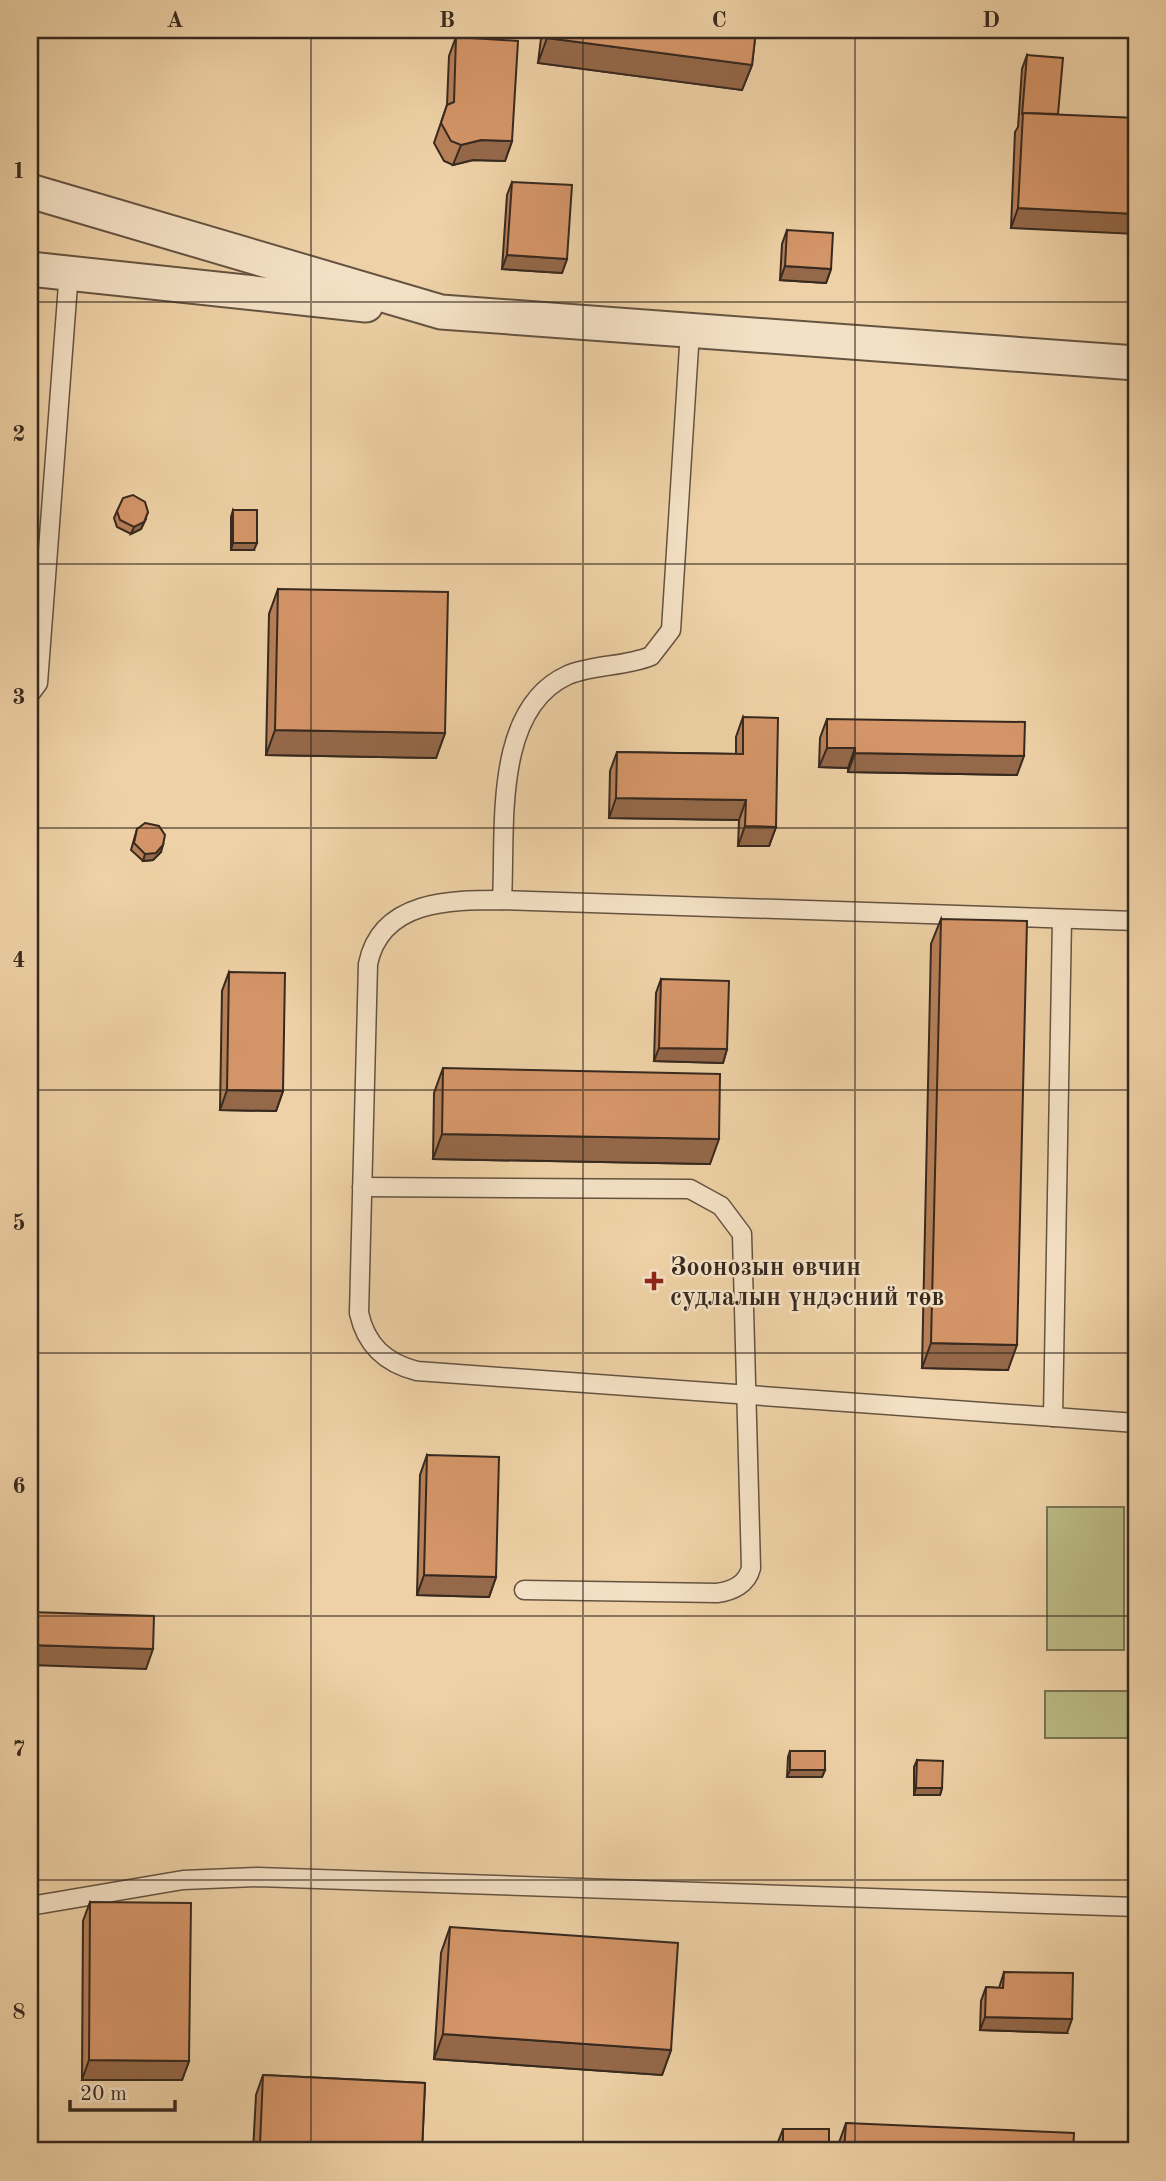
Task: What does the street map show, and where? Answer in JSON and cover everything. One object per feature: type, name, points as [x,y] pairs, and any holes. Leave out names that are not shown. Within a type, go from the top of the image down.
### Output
[{"type":"street","points":[[30,191],[441,312]]},
{"type":"street","points":[[30,269],[441,312],[1136,363]]},
{"type":"lane","points":[[30,694],[38,683],[69,271]]},
{"type":"lane","points":[[502,900],[509,770],[517,730],[524,714],[536,698],[569,675],[652,656],[671,630],[690,331]]},
{"type":"lane","points":[[1136,921],[502,900],[451,900],[418,908],[387,926],[371,951],[359,1312],[371,1345],[388,1360],[417,1371],[1136,1423]]},
{"type":"lane","points":[[1053,1417],[1062,919]]},
{"type":"lane","points":[[362,1187],[690,1189],[712,1198],[735,1220],[744,1241],[751,1567],[744,1582],[732,1590],[717,1592],[524,1590]]},
{"type":"lane","points":[[30,1906],[183,1880],[258,1877],[1136,1907]]},
{"type":"green space","points":[[1047,1507],[1124,1507],[1124,1650],[1047,1650]]},
{"type":"green space","points":[[1045,1691],[1136,1691],[1136,1738],[1045,1738]]},
{"type":"building","points":[[548,30],[756,30],[752,65],[547,38]]},
{"type":"building","points":[[456,37],[518,41],[512,141],[481,140],[461,145],[451,141],[441,123],[447,105],[454,102]]},
{"type":"building","points":[[1027,55],[1063,58],[1058,114],[1022,115]]},
{"type":"building","points":[[1023,113],[1136,118],[1136,214],[1018,208]]},
{"type":"building","points":[[512,182],[572,185],[567,259],[507,255]]},
{"type":"building","points":[[787,230],[833,233],[831,269],[785,266]]},
{"type":"building","points":[[133,495],[145,502],[148,512],[144,522],[134,527],[120,520],[117,511],[123,498]]},
{"type":"building","points":[[233,510],[257,510],[257,543],[233,543]]},
{"type":"building","points":[[278,589],[448,592],[445,733],[275,730]]},
{"type":"building","points":[[743,717],[778,718],[776,827],[745,826],[746,800],[616,798],[617,752],[743,754]]},
{"type":"building","points":[[827,719],[1025,722],[1024,756],[855,753],[855,748],[827,748]]},
{"type":"building","points":[[145,823],[159,826],[165,835],[163,845],[156,853],[145,854],[134,843],[137,829]]},
{"type":"building","points":[[941,919],[1027,921],[1017,1345],[931,1343]]},
{"type":"building","points":[[229,972],[285,973],[283,1091],[227,1090]]},
{"type":"building","points":[[661,979],[729,981],[727,1049],[659,1048]]},
{"type":"building","points":[[443,1068],[720,1074],[719,1139],[442,1134]]},
{"type":"building","points":[[427,1455],[499,1457],[496,1577],[424,1575]]},
{"type":"building","points":[[30,1612],[154,1616],[153,1649],[30,1645]]},
{"type":"building","points":[[790,1751],[825,1751],[825,1770],[790,1770]]},
{"type":"building","points":[[917,1760],[943,1761],[942,1788],[916,1788]]},
{"type":"building","points":[[90,1902],[191,1903],[189,2061],[89,2060]]},
{"type":"building","points":[[450,1927],[678,1943],[671,2050],[443,2034]]},
{"type":"building","points":[[1004,1972],[1073,1973],[1072,2019],[985,2017],[986,1987],[1003,1988]]},
{"type":"building","points":[[263,2075],[425,2083],[422,2151],[260,2144]]},
{"type":"building","points":[[846,2123],[1074,2133],[1073,2151],[844,2151]]},
{"type":"building","points":[[783,2129],[829,2129],[829,2151],[783,2151]]},
{"type":"place","name":"Зоонозын өвчин судлалын үндэсний төв","points":[[654,1281]]}]
